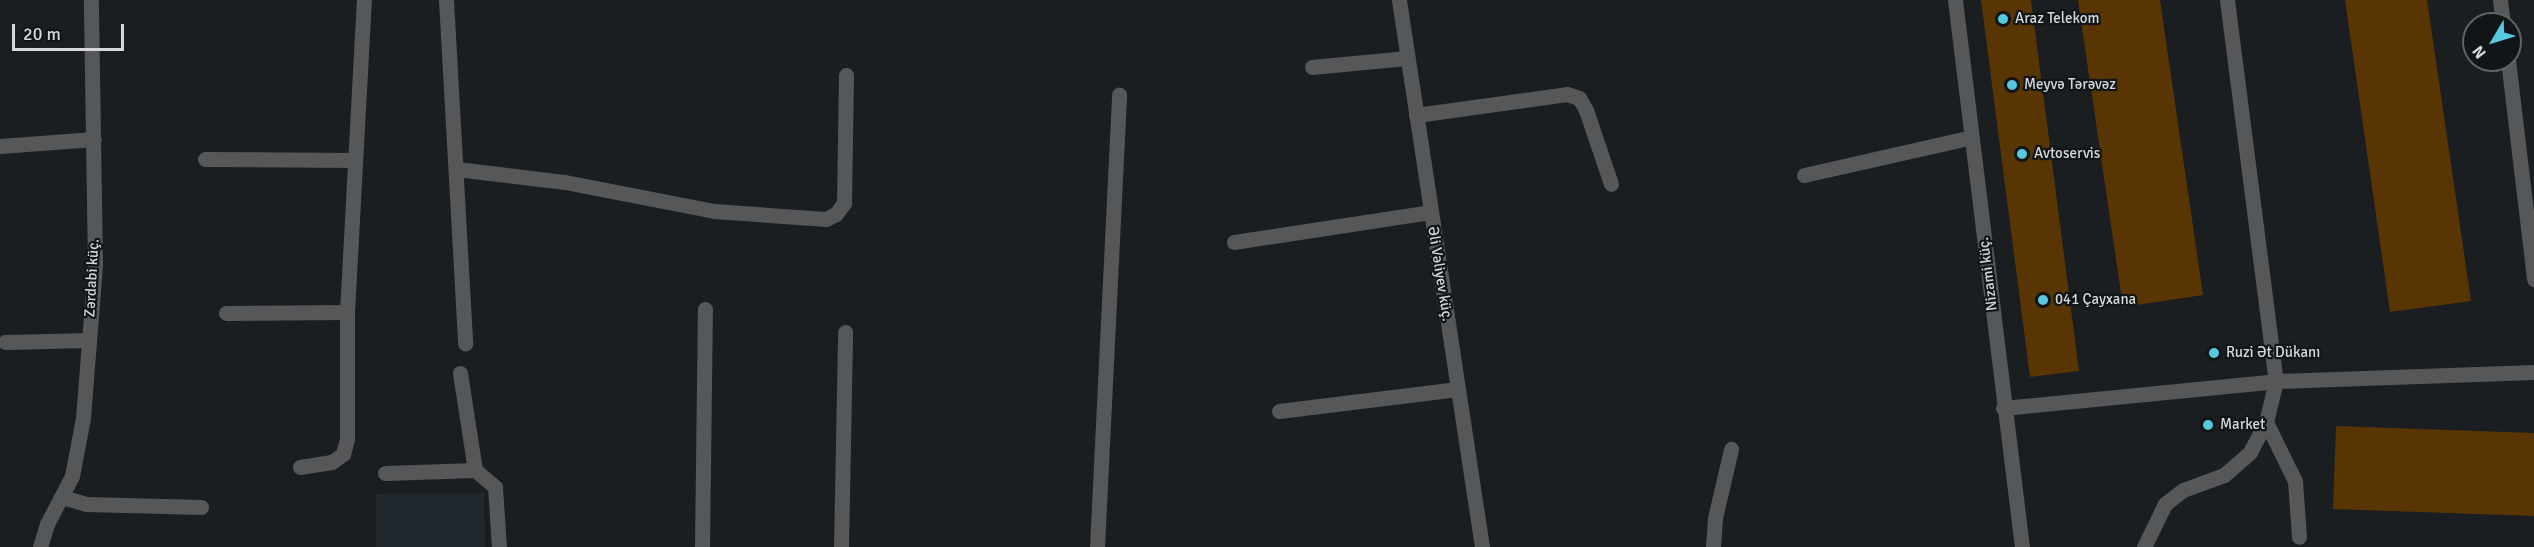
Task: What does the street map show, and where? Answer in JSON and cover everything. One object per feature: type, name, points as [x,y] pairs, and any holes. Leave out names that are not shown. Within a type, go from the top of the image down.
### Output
[{"type":"street","name":"Zərdabi küç.","points":[[40,547],[62,497],[78,452],[89,340],[95,264],[91,0]]},
{"type":"street","points":[[300,467],[332,462],[343,454],[347,439],[346,312],[364,0]]},
{"type":"street","points":[[446,0],[465,343]]},
{"type":"street","name":"Əli Vəliyev küç.","points":[[1399,0],[1482,547]]},
{"type":"street","name":"Nizami küç.","points":[[1956,0],[2003,408],[2022,547]]},
{"type":"street","points":[[2144,547],[2165,504],[2183,490],[2238,466],[2266,422],[2276,381],[2227,0]]},
{"type":"street","points":[[1312,67],[1407,58]]},
{"type":"street","points":[[2509,72],[2534,279]]},
{"type":"street","points":[[457,169],[565,182],[714,212],[826,219],[836,214],[844,203],[846,75]]},
{"type":"street","points":[[1098,547],[1119,95]]},
{"type":"street","points":[[1416,115],[1573,96],[1586,110],[1611,184]]},
{"type":"street","points":[[1804,175],[1972,137]]},
{"type":"street","points":[[0,146],[94,139]]},
{"type":"street","points":[[205,159],[356,160]]},
{"type":"street","points":[[1234,242],[1430,212]]},
{"type":"street","points":[[702,547],[705,309]]},
{"type":"street","points":[[226,313],[346,312]]},
{"type":"street","points":[[841,547],[845,332]]},
{"type":"street","points":[[5,342],[89,340]]},
{"type":"street","points":[[2003,408],[2276,381],[2534,372]]},
{"type":"street","points":[[460,373],[475,470],[495,487],[499,547]]},
{"type":"street","points":[[1279,411],[1458,389]]},
{"type":"street","points":[[2266,422],[2295,481],[2299,537]]},
{"type":"street","points":[[1713,547],[1715,518],[1731,449]]},
{"type":"street","points":[[385,473],[475,470]]},
{"type":"street","points":[[62,497],[87,504],[201,507]]},
{"type":"shaded area","points":[[484,493],[485,547],[376,547],[376,494]]},
{"type":"building","points":[[1981,0],[2031,0],[2079,371],[2030,377]]},
{"type":"building","points":[[2078,0],[2160,0],[2203,295],[2123,307]]},
{"type":"building","points":[[2345,0],[2427,0],[2471,301],[2390,312]]},
{"type":"building","points":[[2336,426],[2534,433],[2534,516],[2333,509]]},
{"type":"place","name":"Araz Telekom","points":[[2003,19]]},
{"type":"place","name":"Meyvə Tərəvəz","points":[[2012,85]]},
{"type":"place","name":"Avtoservis","points":[[2022,154]]},
{"type":"place","name":"041 Çayxana","points":[[2043,300]]},
{"type":"place","name":"Ruzi Ət Dükanı","points":[[2214,353]]},
{"type":"place","name":"Market","points":[[2208,425]]}]
